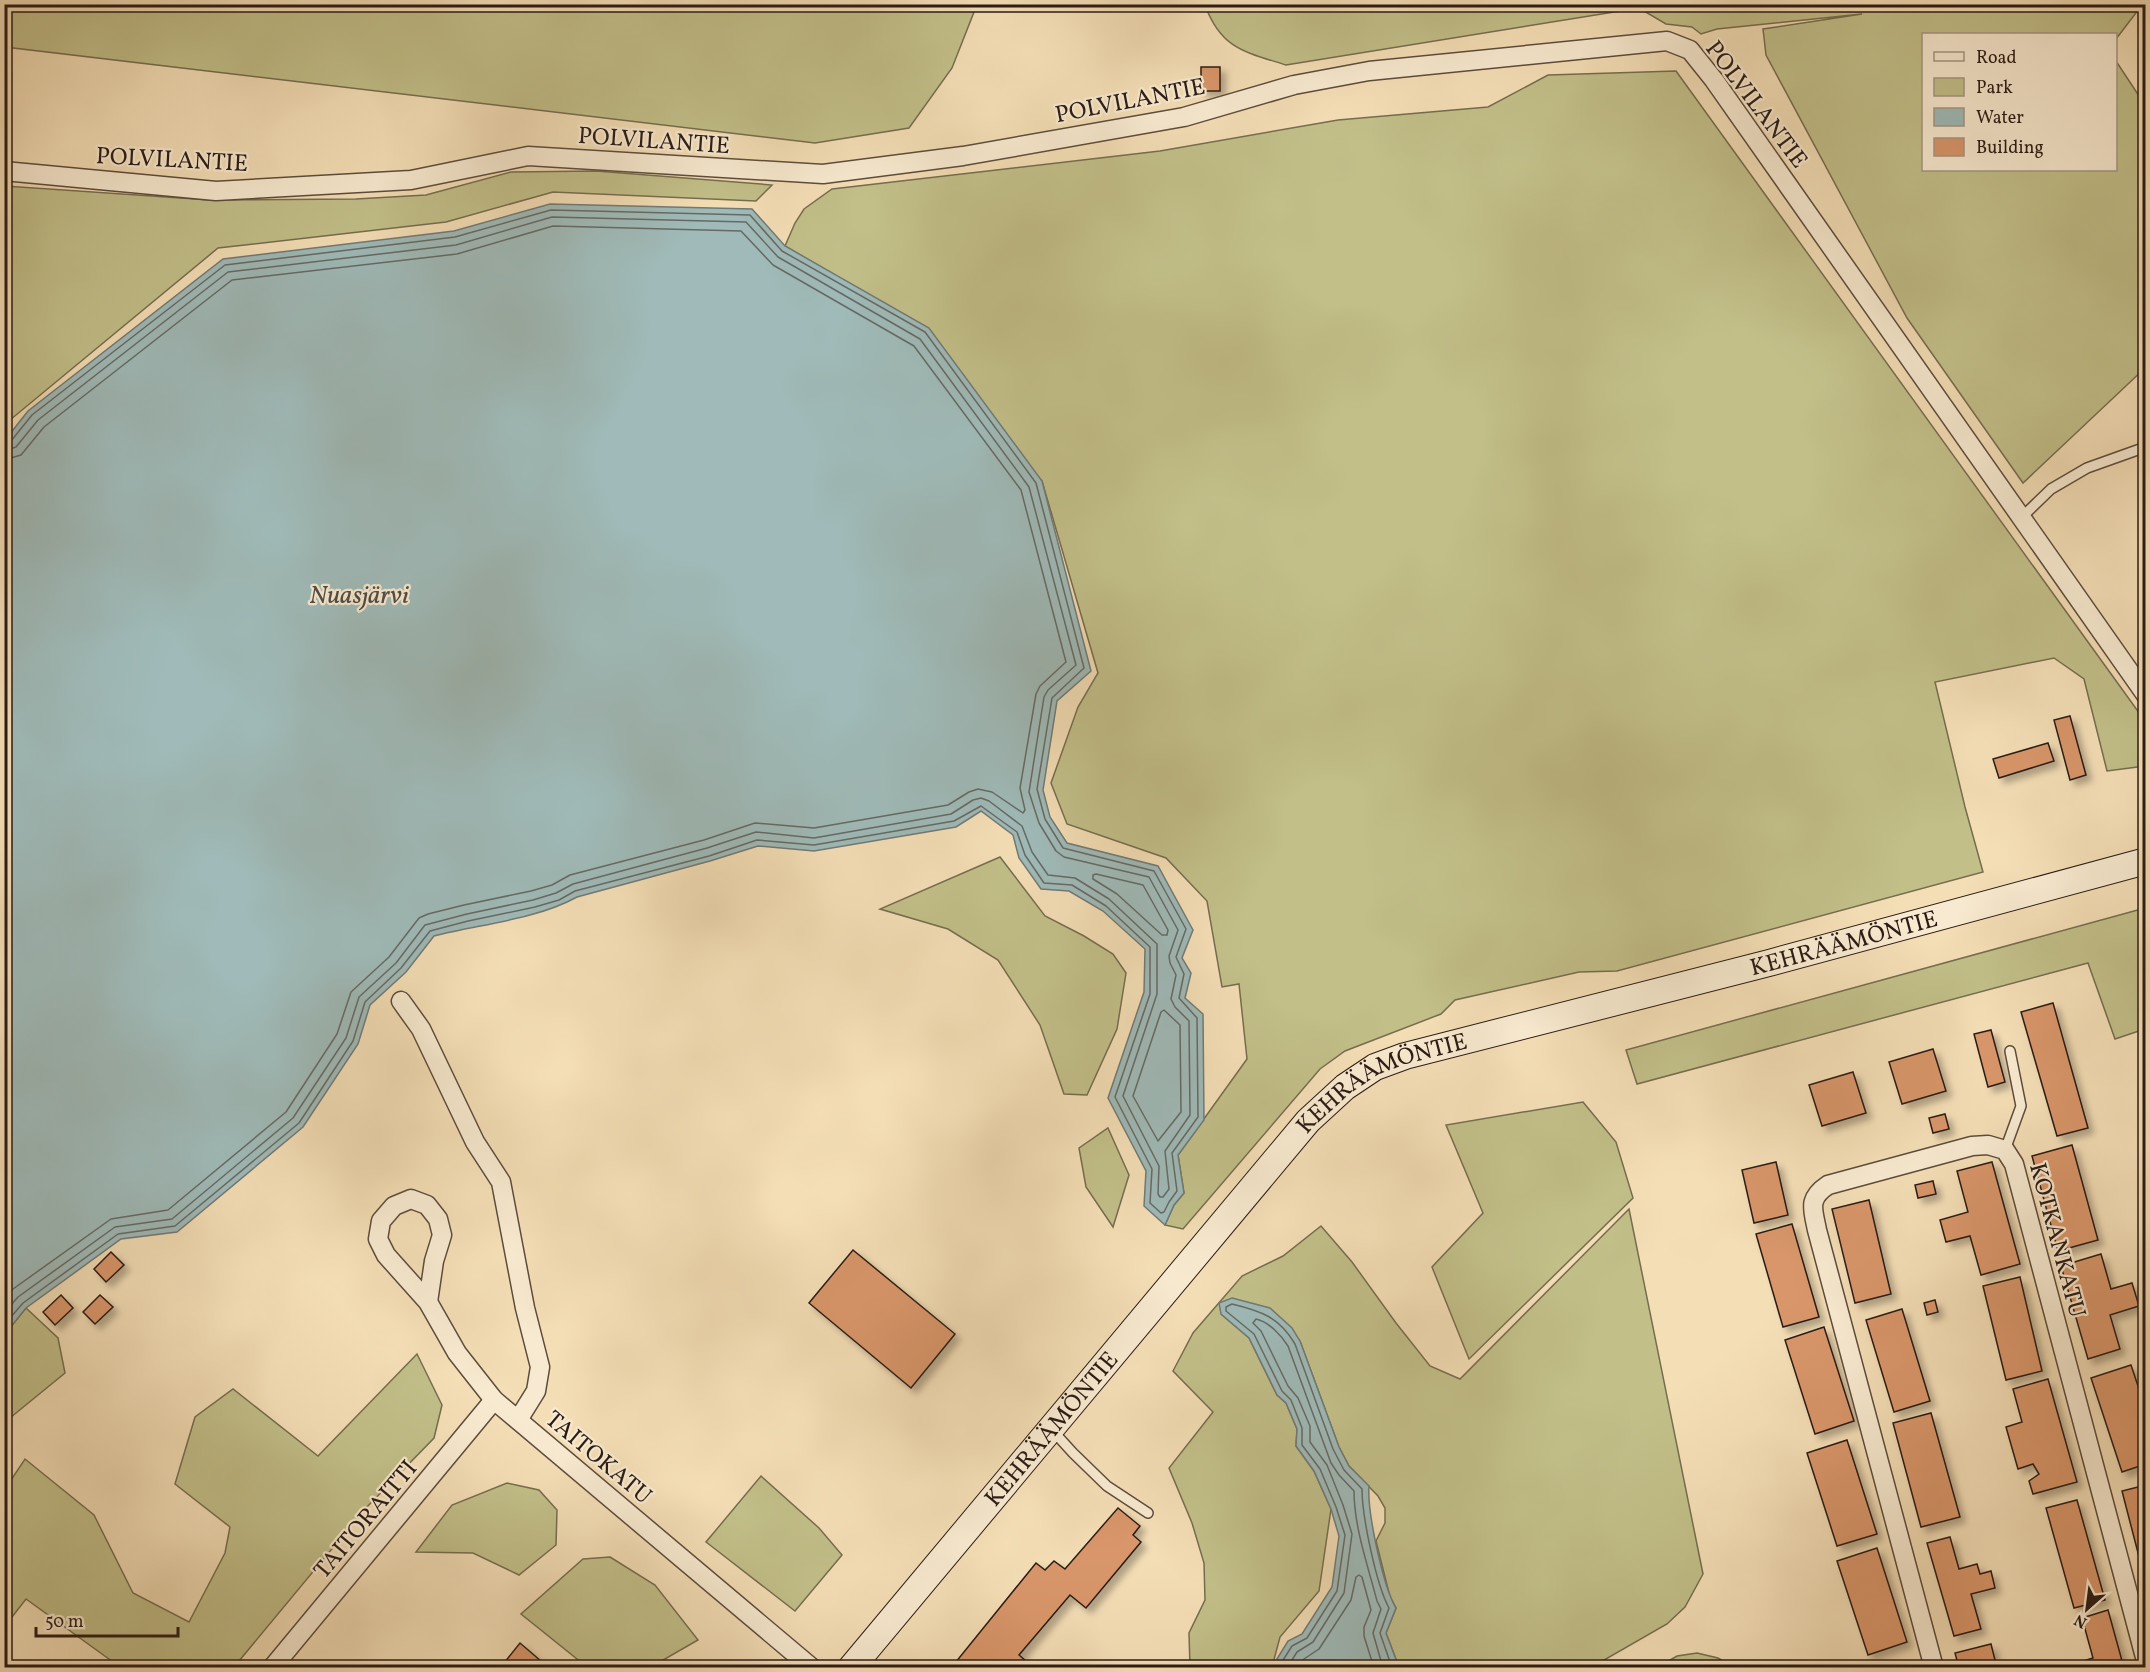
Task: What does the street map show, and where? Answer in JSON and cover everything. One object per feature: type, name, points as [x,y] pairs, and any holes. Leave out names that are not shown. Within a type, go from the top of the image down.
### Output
[{"type":"street","name":"POLVILANTIE","points":[[4,171],[216,190],[411,180],[528,156],[823,174],[963,156],[1185,117],[1294,85],[1369,71],[1667,41],[1690,50],[1714,80],[2145,695]]},
{"type":"street","name":"KEHRÄÄMÖNTIE","points":[[851,1668],[1308,1121],[1345,1087],[1375,1067],[1405,1056],[1780,960],[2145,861]]},
{"type":"street","points":[[401,1001],[421,1029],[475,1142],[501,1182],[525,1308],[540,1367],[536,1391],[518,1420]]},
{"type":"street","name":"KOTKANKATU","points":[[1934,1668],[1812,1204],[1816,1193],[1828,1185],[1971,1146],[1988,1144],[2005,1150],[2014,1164],[2145,1661]]},
{"type":"street","name":"TAITOKATU","points":[[428,1302],[434,1261],[442,1235],[438,1219],[427,1205],[411,1199],[394,1206],[381,1221],[378,1239],[386,1254],[428,1302],[457,1353],[494,1400],[813,1668]]},
{"type":"street","name":"TAITORAITTI","points":[[272,1668],[494,1400]]},
{"type":"lane","points":[[2021,518],[2051,489],[2087,468],[2145,449]]},
{"type":"lane","points":[[2005,1150],[2020,1106],[2010,1051]]},
{"type":"lane","points":[[1052,1429],[1073,1453],[1148,1513]]},
{"type":"green space","points":[[5,4],[974,4],[974,12],[952,68],[909,128],[815,143],[5,47]]},
{"type":"green space","points":[[1937,4],[2132,4],[2135,10],[2134,5],[2142,5],[2117,38],[2117,33],[1922,33],[1922,171],[2117,171],[2117,63],[2145,105],[2145,368],[2023,483],[1907,318],[1766,55],[1763,29],[1862,14],[1717,29],[1701,34],[1692,27],[1666,24],[1639,8],[1286,65],[1236,47],[1219,31],[1211,20],[1205,5],[1929,5],[1910,8]]},
{"type":"green space","points":[[1676,71],[2145,721],[2145,766],[2107,771],[2084,679],[2054,658],[1935,682],[1983,872],[1617,971],[1579,972],[1455,1000],[1441,1014],[1345,1051],[1320,1069],[1183,1229],[1165,1225],[1174,1205],[1184,1193],[1178,1155],[1247,1059],[1239,984],[1222,987],[1207,901],[1166,858],[1067,824],[1051,783],[1078,707],[1098,673],[1042,481],[850,284],[785,246],[795,223],[804,209],[832,189],[1160,151],[1338,120],[1488,107],[1548,75]]},
{"type":"green space","points":[[596,171],[772,185],[756,201],[553,192],[446,222],[218,248],[10,420],[5,418],[5,186],[210,200],[356,199],[426,195],[511,172]]},
{"type":"green space","points":[[1000,857],[1045,916],[1113,954],[1126,973],[1117,1029],[1087,1095],[1064,1094],[1040,1025],[998,960],[948,929],[880,909]]},
{"type":"green space","points":[[2145,908],[2145,1029],[2115,1039],[2088,963],[1637,1084],[1626,1050]]},
{"type":"green space","points":[[1583,1102],[1616,1142],[1633,1198],[1469,1359],[1432,1267],[1483,1213],[1446,1125]]},
{"type":"green space","points":[[1108,1128],[1129,1175],[1113,1227],[1086,1187],[1079,1148]]},
{"type":"green space","points":[[1629,1209],[1703,1574],[1685,1607],[1667,1624],[1592,1667],[1395,1667],[1397,1662],[1386,1633],[1396,1608],[1390,1597],[1376,1541],[1385,1523],[1385,1508],[1378,1496],[1349,1466],[1339,1447],[1300,1341],[1221,1314],[1249,1338],[1277,1395],[1286,1403],[1297,1429],[1296,1446],[1314,1471],[1331,1509],[1319,1591],[1280,1637],[1272,1667],[1190,1667],[1189,1633],[1205,1600],[1204,1563],[1192,1523],[1169,1468],[1213,1412],[1173,1371],[1193,1333],[1242,1276],[1283,1256],[1321,1226],[1352,1262],[1430,1366],[1460,1379]]},
{"type":"green space","points":[[26,1308],[58,1338],[65,1373],[5,1422],[5,1334]]},
{"type":"green space","points":[[417,1354],[442,1405],[434,1438],[365,1509],[234,1667],[120,1667],[26,1599],[5,1626],[5,1489],[25,1459],[94,1515],[133,1593],[189,1622],[225,1553],[230,1527],[175,1484],[195,1417],[233,1389],[318,1456]]},
{"type":"green space","points":[[761,1476],[819,1528],[842,1555],[795,1611],[706,1542]]},
{"type":"green space","points":[[507,1483],[539,1490],[557,1510],[556,1545],[519,1575],[473,1553],[416,1552],[452,1505]]},
{"type":"green space","points":[[610,1557],[655,1585],[698,1640],[651,1667],[587,1667],[521,1614],[583,1559]]},
{"type":"green space","points":[[1697,1653],[1718,1658],[1734,1667],[1658,1667],[1677,1656]]},
{"type":"water","name":"Nuasjärvi","points":[[550,204],[752,209],[785,246],[929,328],[1042,481],[1091,671],[1057,701],[1043,790],[1050,817],[1067,843],[1158,866],[1193,930],[1182,958],[1191,973],[1185,998],[1203,1014],[1204,1120],[1178,1155],[1184,1193],[1174,1205],[1165,1225],[1144,1206],[1146,1171],[1108,1098],[1144,992],[1145,949],[1103,911],[1069,891],[1041,889],[1019,858],[1013,835],[981,811],[956,827],[814,851],[758,846],[577,897],[561,905],[525,916],[434,936],[406,972],[370,1005],[358,1044],[303,1127],[177,1232],[121,1239],[26,1308],[5,1334],[5,440],[28,411],[223,259],[454,231]]},
{"type":"water","points":[[1232,1298],[1270,1308],[1292,1328],[1300,1341],[1339,1447],[1349,1466],[1369,1486],[1377,1548],[1386,1583],[1396,1608],[1386,1633],[1397,1662],[1395,1667],[1272,1667],[1288,1641],[1302,1634],[1332,1587],[1339,1536],[1331,1509],[1314,1471],[1296,1446],[1297,1429],[1286,1403],[1277,1395],[1249,1338],[1221,1314],[1219,1303]]},
{"type":"building","points":[[1201,67],[1220,67],[1220,91],[1201,91]]},
{"type":"building","points":[[2070,716],[2086,775],[2070,780],[2054,720]]},
{"type":"building","points":[[2048,743],[2054,761],[1999,778],[1993,759]]},
{"type":"building","points":[[2053,1003],[2088,1128],[2057,1136],[2021,1012]]},
{"type":"building","points":[[1991,1030],[2005,1082],[1988,1087],[1974,1034]]},
{"type":"building","points":[[1933,1049],[1946,1091],[1902,1104],[1889,1062]]},
{"type":"building","points":[[1853,1072],[1866,1113],[1822,1126],[1809,1085]]},
{"type":"building","points":[[1945,1114],[1949,1129],[1933,1133],[1929,1118]]},
{"type":"building","points":[[2072,1145],[2098,1240],[2058,1251],[2032,1156]]},
{"type":"building","points":[[1776,1162],[1788,1215],[1754,1223],[1742,1170]]},
{"type":"building","points":[[1992,1162],[2020,1264],[1981,1275],[1970,1236],[1946,1242],[1940,1220],[1968,1212],[1957,1171]]},
{"type":"building","points":[[1933,1181],[1936,1194],[1918,1198],[1915,1185]]},
{"type":"building","points":[[1869,1200],[1891,1294],[1855,1303],[1832,1209]]},
{"type":"building","points":[[1792,1224],[1819,1317],[1783,1327],[1756,1234]]},
{"type":"building","points":[[853,1250],[955,1334],[911,1388],[809,1303]]},
{"type":"building","points":[[111,1252],[124,1265],[106,1282],[94,1269]]},
{"type":"building","points":[[2101,1254],[2111,1289],[2132,1283],[2139,1306],[2110,1315],[2120,1349],[2088,1359],[2061,1266]]},
{"type":"building","points":[[2020,1277],[2042,1371],[2006,1380],[1983,1286]]},
{"type":"building","points":[[61,1295],[73,1308],[55,1325],[43,1312]]},
{"type":"building","points":[[100,1295],[113,1307],[95,1324],[83,1312]]},
{"type":"building","points":[[1935,1300],[1938,1312],[1927,1315],[1924,1303]]},
{"type":"building","points":[[1902,1309],[1930,1401],[1894,1412],[1866,1320]]},
{"type":"building","points":[[1824,1327],[1854,1421],[1815,1434],[1785,1340]]},
{"type":"building","points":[[2131,1365],[2146,1410],[2146,1464],[2122,1472],[2091,1378]]},
{"type":"building","points":[[2048,1379],[2077,1482],[2033,1494],[2029,1481],[2039,1474],[2033,1464],[2018,1469],[2006,1427],[2022,1422],[2013,1389]]},
{"type":"building","points":[[1931,1413],[1960,1517],[1921,1527],[1893,1423]]},
{"type":"building","points":[[1847,1440],[1877,1534],[1837,1546],[1807,1453]]},
{"type":"building","points":[[2146,1485],[2146,1575],[2144,1576],[2122,1491]]},
{"type":"building","points":[[2077,1500],[2105,1600],[2074,1608],[2046,1508]]},
{"type":"building","points":[[1118,1508],[1140,1526],[1133,1535],[1141,1542],[1086,1608],[1070,1595],[1019,1655],[1034,1668],[951,1668],[1036,1563],[1045,1570],[1054,1561],[1065,1569]]},
{"type":"building","points":[[1950,1537],[1959,1569],[1977,1564],[1980,1574],[1991,1571],[1995,1588],[1971,1594],[1981,1629],[1954,1636],[1927,1543]]},
{"type":"building","points":[[1877,1548],[1907,1642],[1868,1655],[1837,1561]]},
{"type":"building","points":[[2108,1610],[2124,1668],[2085,1668],[2083,1661],[2093,1658],[2082,1618]]},
{"type":"building","points":[[520,1643],[549,1668],[500,1668]]},
{"type":"building","points":[[1991,1644],[1997,1668],[1959,1668],[1955,1653]]}]
